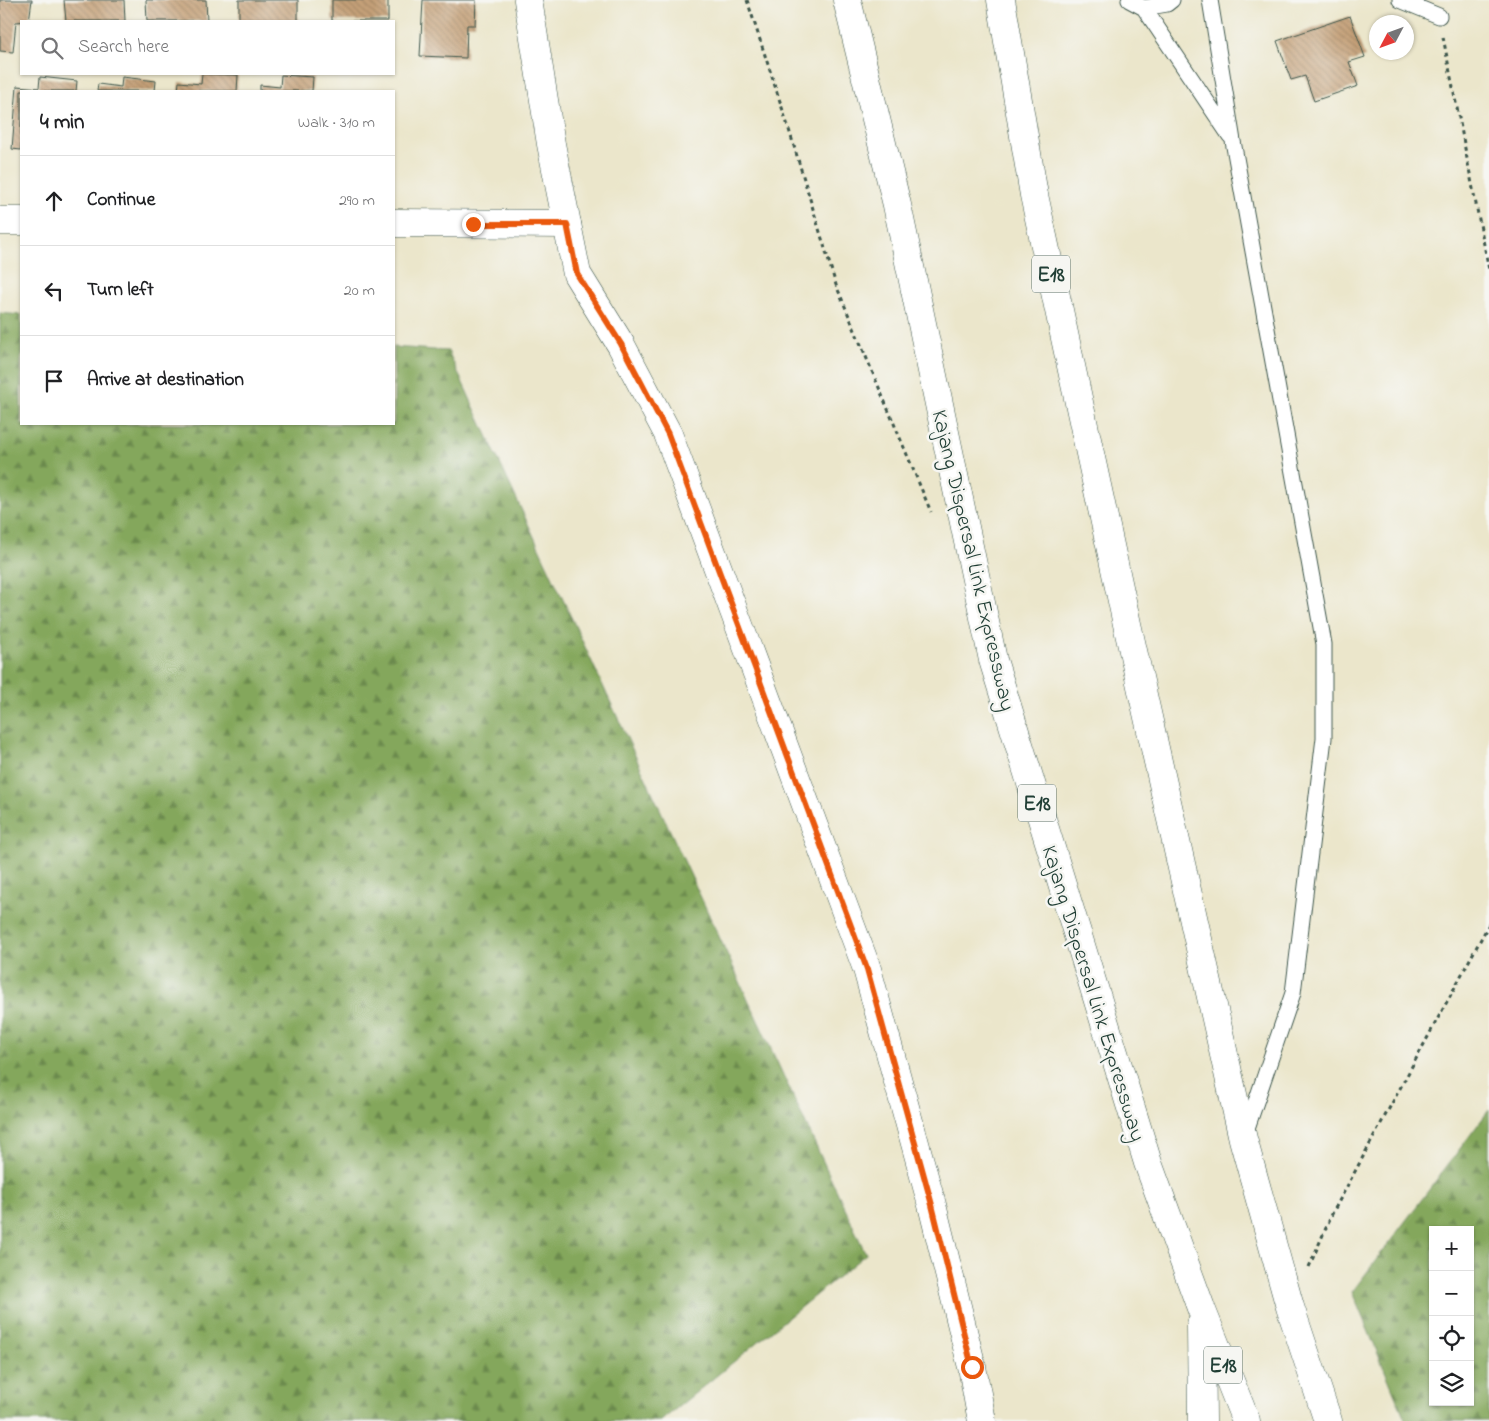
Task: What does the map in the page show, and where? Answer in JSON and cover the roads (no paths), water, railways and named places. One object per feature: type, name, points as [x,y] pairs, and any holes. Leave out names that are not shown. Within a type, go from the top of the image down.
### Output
[{"type":"main road","points":[[528,0],[551,144],[577,274],[621,344],[668,434],[867,969],[932,1205],[972,1367],[982,1421]]},
{"type":"main road","name":"Kajang Dispersal Link Expressway","points":[[847,0],[898,214],[993,660],[1148,1163],[1201,1308],[1246,1421]]},
{"type":"main road","name":"E18","points":[[1002,0],[1034,195],[1129,633],[1243,1139],[1290,1307],[1328,1421]]},
{"type":"main road","points":[[0,221],[20,221]]},
{"type":"main road","points":[[395,223],[567,224]]},
{"type":"main road","points":[[1201,1308],[1202,1421]]},
{"type":"lane","points":[[1129,0],[1144,8],[1233,141]]},
{"type":"lane","points":[[1144,8],[1168,4],[1172,0]]},
{"type":"lane","points":[[1210,0],[1233,141],[1324,644],[1324,738],[1293,993],[1243,1139]]},
{"type":"lane","points":[[1400,0],[1439,16]]}]
